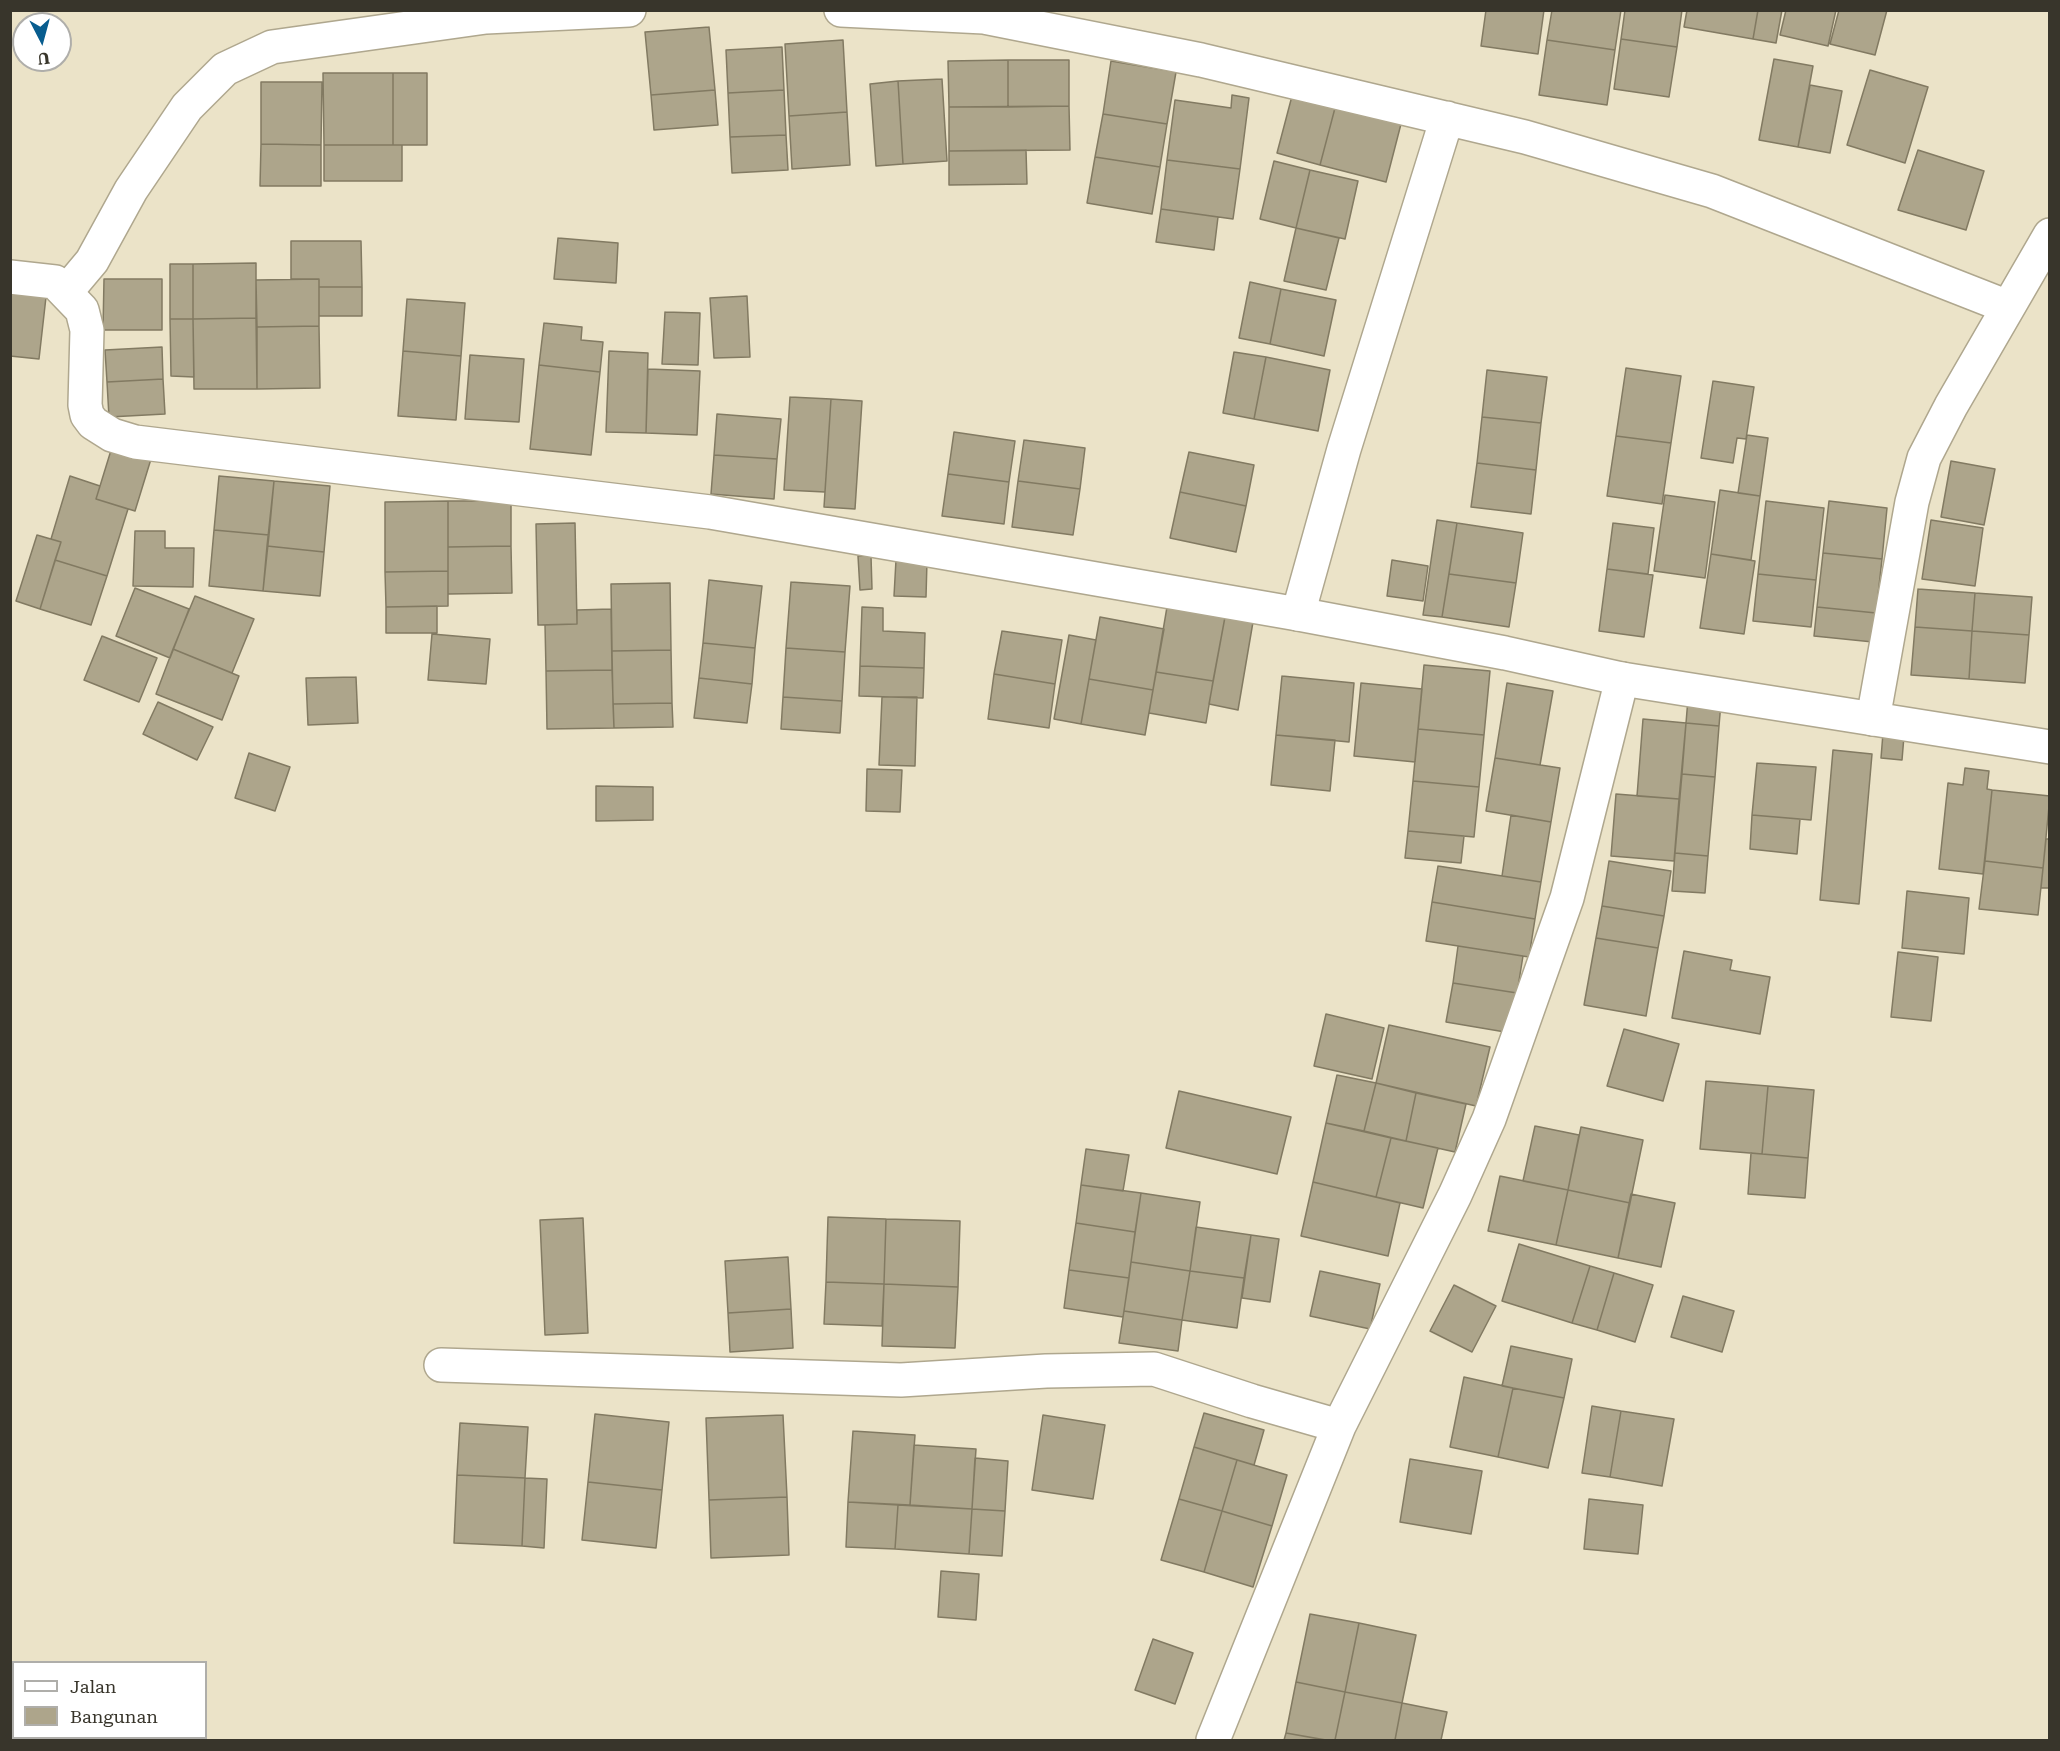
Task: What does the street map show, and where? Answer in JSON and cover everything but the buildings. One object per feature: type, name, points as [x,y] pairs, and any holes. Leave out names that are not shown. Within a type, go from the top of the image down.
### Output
[{"type":"street","points":[[66,292],[92,261],[131,190],[187,107],[225,69],[272,47],[486,17],[629,10]]},
{"type":"street","points":[[840,10],[984,17],[1201,60],[1525,137],[1712,191],[2008,307]]},
{"type":"street","points":[[1298,614],[1344,449],[1447,118]]},
{"type":"street","points":[[1873,719],[1912,502],[1924,458],[1951,406],[2049,235]]},
{"type":"street","points":[[10,277],[55,282],[82,310],[87,330],[85,405],[87,415],[93,423],[112,435],[135,442],[710,512],[1298,614],[1505,653],[1622,679],[2049,747]]},
{"type":"street","points":[[1213,1740],[1339,1426],[1455,1195],[1490,1119],[1567,898],[1622,679]]},
{"type":"street","points":[[441,1365],[901,1380],[1046,1371],[1154,1368],[1252,1401],[1339,1426]]}]
